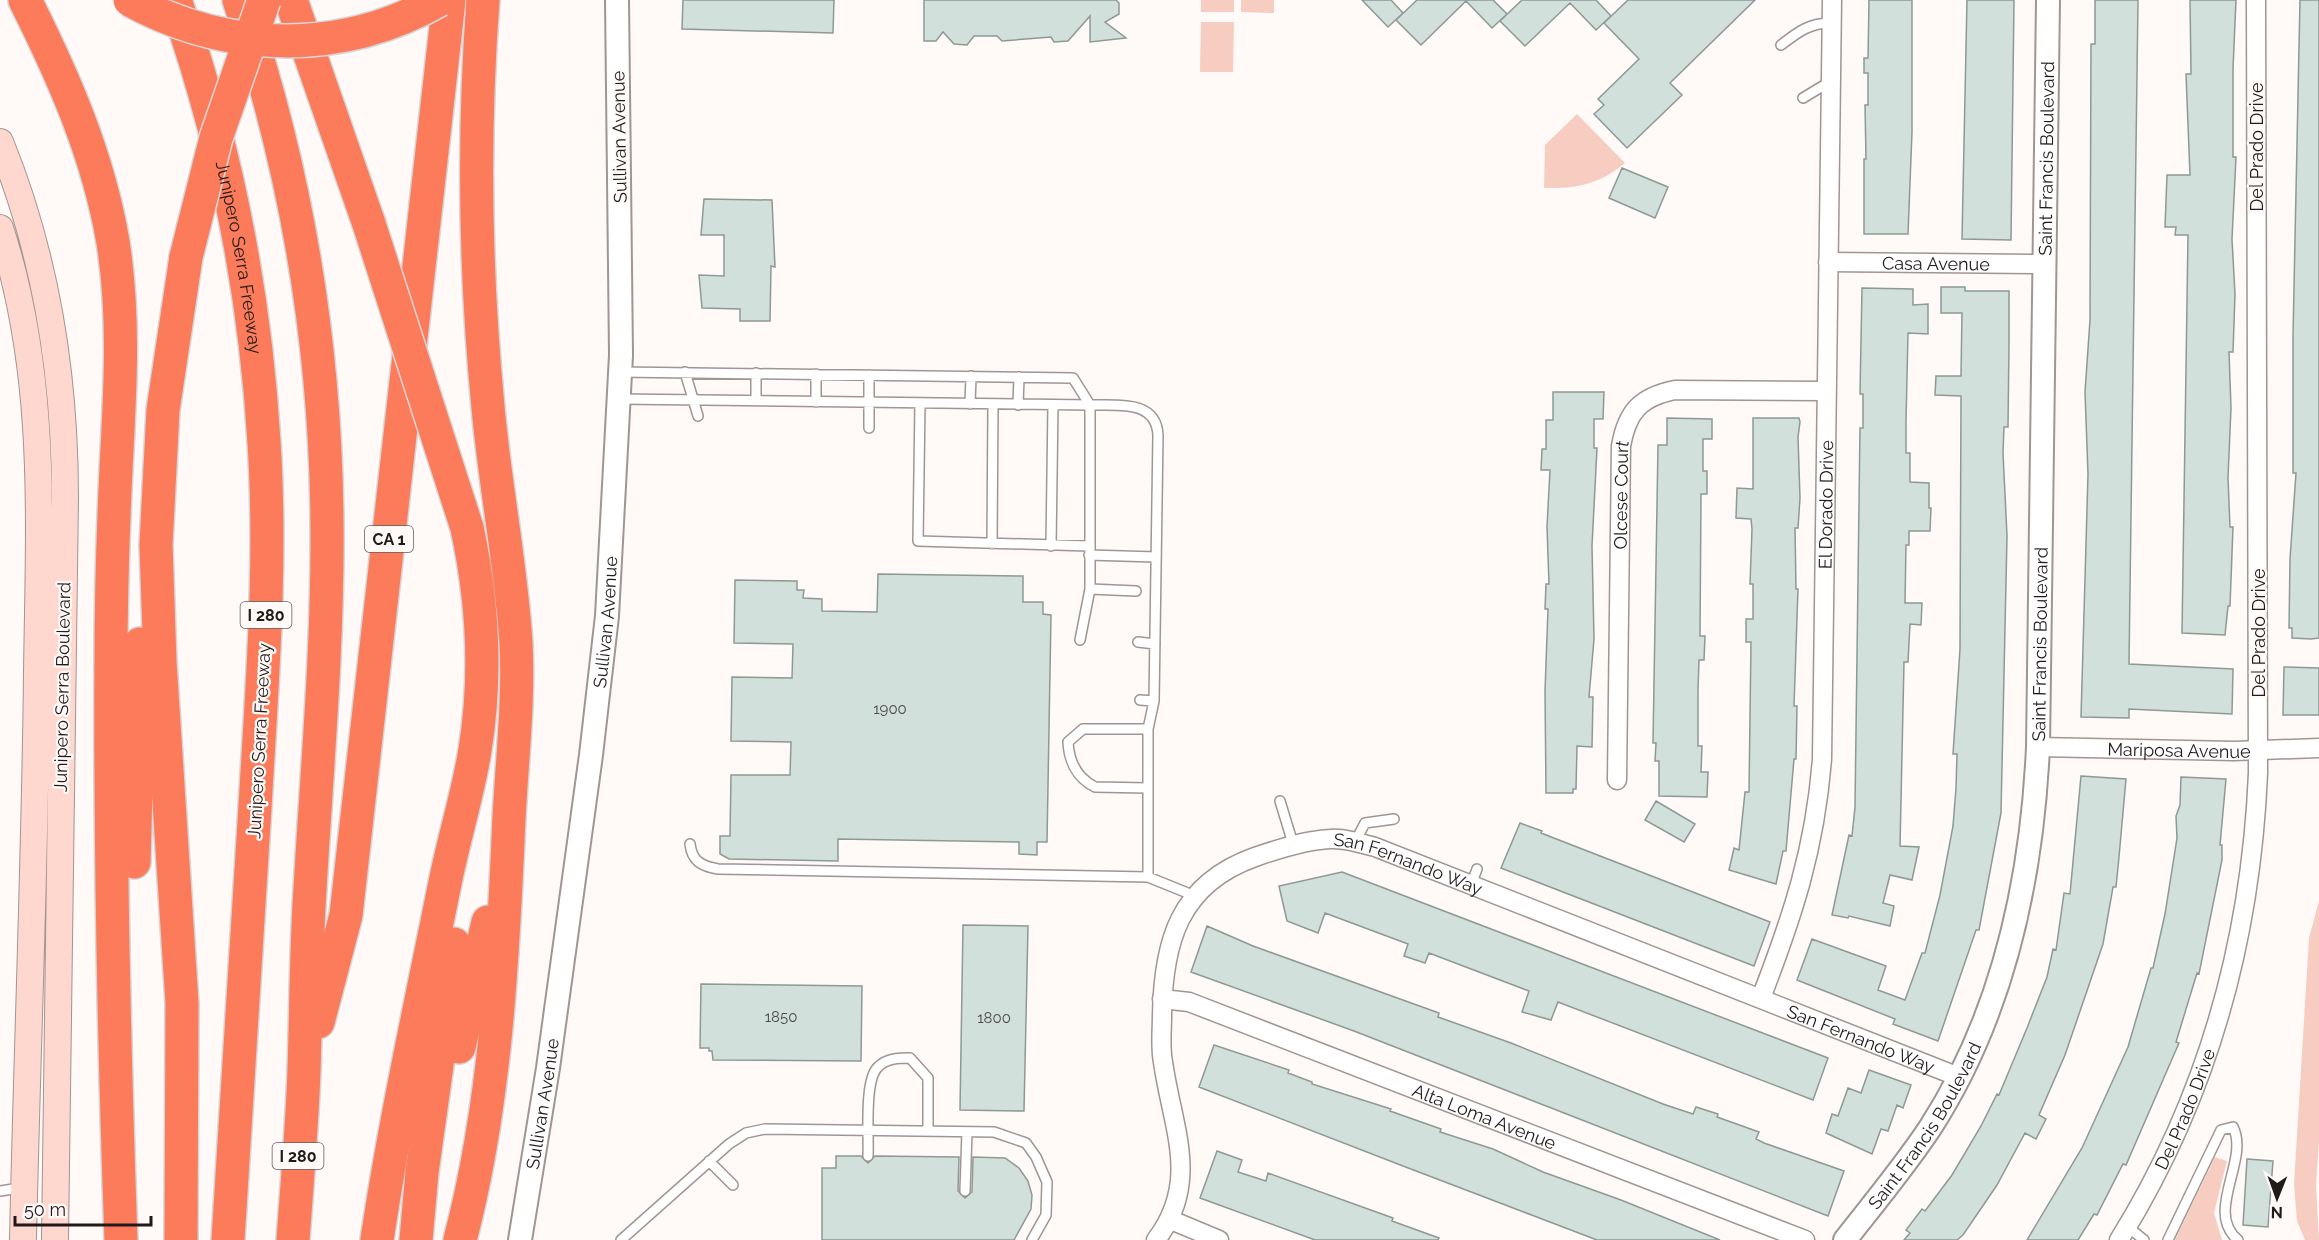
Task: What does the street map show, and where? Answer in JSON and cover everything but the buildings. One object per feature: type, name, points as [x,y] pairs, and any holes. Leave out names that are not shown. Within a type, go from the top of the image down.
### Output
[{"type":"highway","points":[[25,0],[69,93],[93,156],[111,232],[120,301],[122,365],[113,539],[111,681],[115,1074],[122,1240]]},
{"type":"highway","points":[[130,0],[167,19],[213,33],[282,42],[321,40],[354,34],[404,18],[439,0]]},
{"type":"highway","name":"Junipero Serra Freeway","points":[[175,0],[213,123],[236,223],[258,366],[266,471],[267,549],[264,665],[228,1240]]},
{"type":"highway","name":"I 280","points":[[239,0],[268,93],[296,209],[312,307],[322,406],[327,566],[308,913],[304,1073],[293,1240]]},
{"type":"highway","points":[[122,1240],[130,1077],[140,626],[167,370],[186,257],[216,138],[264,0]]},
{"type":"highway","points":[[291,0],[369,224],[467,528],[478,591],[483,657],[475,752],[462,877],[422,1172],[418,1240]]},
{"type":"highway","name":"CA 1","points":[[304,1073],[346,915],[449,0]]},
{"type":"highway","points":[[460,1240],[472,1190],[487,1106],[495,1035],[517,692],[516,642],[489,422],[479,268],[478,129],[483,0]]},
{"type":"highway","points":[[159,463],[158,622],[182,1022],[181,1240]]},
{"type":"highway","points":[[377,1240],[447,874],[475,752]]},
{"type":"highway","points":[[418,1240],[446,1103],[496,883],[511,784]]},
{"type":"main road","name":"Junipero Serra Boulevard","points":[[0,142],[38,260],[54,338],[63,418],[65,497],[55,1231]]},
{"type":"main road","name":"Junipero Serra Boulevard","points":[[0,228],[15,279],[30,354],[36,406],[40,483],[35,844],[12,1192],[23,1240]]},
{"type":"main road","points":[[12,1192],[55,1231]]},
{"type":"street","name":"Sullivan Avenue","points":[[520,1240],[548,1068],[597,708],[609,584],[621,372],[617,0]]},
{"type":"street","name":"El Dorado Drive","points":[[1761,998],[1803,883],[1819,800],[1822,759],[1832,0]]},
{"type":"street","name":"Saint Francis Boulevard","points":[[1845,1240],[1898,1174],[1931,1126],[1959,1077],[1983,1022],[2018,917],[2028,866],[2036,806],[2038,747],[2048,0]]},
{"type":"street","name":"Del Prado Drive","points":[[2124,1233],[2142,1204],[2202,1073],[2226,994],[2245,915],[2257,807],[2256,0]]},
{"type":"street","name":"Casa Avenue","points":[[1828,262],[2044,264]]},
{"type":"street","name":"Olcese Court","points":[[1617,780],[1621,446],[1625,426],[1636,408],[1654,394],[1675,390],[1826,391]]},
{"type":"street","name":"Mariposa Avenue","points":[[2038,747],[2234,751],[2258,748],[2319,748]]},
{"type":"street","name":"San Fernando Way","points":[[1156,1240],[1171,1220],[1182,1184],[1179,1150],[1162,1059],[1162,999],[1172,936],[1180,918],[1195,896],[1211,880],[1232,867],[1262,855],[1331,838],[1355,842],[1474,877],[1761,998],[1959,1077]]},
{"type":"street","name":"Alta Loma Avenue","points":[[1162,999],[1189,1002],[1201,1006],[1805,1240]]},
{"type":"street","points":[[1171,1220],[1219,1240]]},
{"type":"lane","points":[[1781,45],[1803,28],[1819,23],[1831,23]]},
{"type":"lane","points":[[1803,98],[1831,81]]},
{"type":"lane","points":[[621,372],[1073,378],[1090,405],[1090,589],[1080,640]]},
{"type":"lane","points":[[685,372],[698,416]]},
{"type":"lane","points":[[756,373],[756,401]]},
{"type":"lane","points":[[816,374],[816,402]]},
{"type":"lane","points":[[869,375],[869,428]]},
{"type":"lane","points":[[970,404],[971,376]]},
{"type":"lane","points":[[1018,405],[1019,377]]},
{"type":"lane","points":[[620,399],[1090,405],[1138,407],[1148,411],[1156,422],[1158,435],[1154,701],[1148,729],[1148,877]]},
{"type":"lane","points":[[920,403],[918,541],[1051,546],[1156,556]]},
{"type":"lane","points":[[992,544],[993,404]]},
{"type":"lane","points":[[1051,546],[1053,405]]},
{"type":"lane","points":[[1090,589],[1136,591]]},
{"type":"lane","points":[[1138,642],[1155,644]]},
{"type":"lane","points":[[1140,700],[1154,701]]},
{"type":"lane","points":[[1148,729],[1083,729],[1075,733],[1068,742],[1073,764],[1087,783],[1095,787],[1148,788]]},
{"type":"lane","points":[[1280,801],[1294,846]]},
{"type":"lane","points":[[1355,842],[1365,823],[1394,819]]},
{"type":"lane","points":[[690,844],[692,854],[698,863],[718,868],[1148,877],[1195,896]]},
{"type":"lane","points":[[868,1156],[871,1079],[879,1066],[894,1058],[910,1058],[928,1078],[928,1131]]},
{"type":"lane","points":[[2168,1240],[2221,1130],[2232,1127],[2237,1135],[2236,1156],[2225,1215],[2228,1228],[2238,1240]]},
{"type":"lane","points":[[621,1240],[729,1144],[746,1133],[765,1129],[994,1132],[1026,1143],[1036,1157],[1047,1182],[1046,1215],[1032,1240]]},
{"type":"lane","points":[[965,1191],[966,1132]]},
{"type":"lane","points":[[709,1161],[733,1185]]},
{"type":"lane","points":[[2124,1233],[2144,1240]]},
{"type":"shaded area","points":[[1201,0],[1234,0],[1234,12],[1201,12]]},
{"type":"shaded area","points":[[1241,0],[1274,0],[1274,13],[1241,12]]},
{"type":"shaded area","points":[[1201,22],[1234,22],[1233,72],[1200,72]]},
{"type":"shaded area","points":[[1577,114],[1625,163],[1606,176],[1587,184],[1544,188],[1545,145]]},
{"type":"shaded area","points":[[2319,901],[2319,1142],[2316,1185],[2319,1240],[2305,1240],[2297,1221],[2294,1184],[2309,938]]},
{"type":"shaded area","points":[[2215,1157],[2227,1161],[2214,1213],[2222,1240],[2175,1240]]}]
